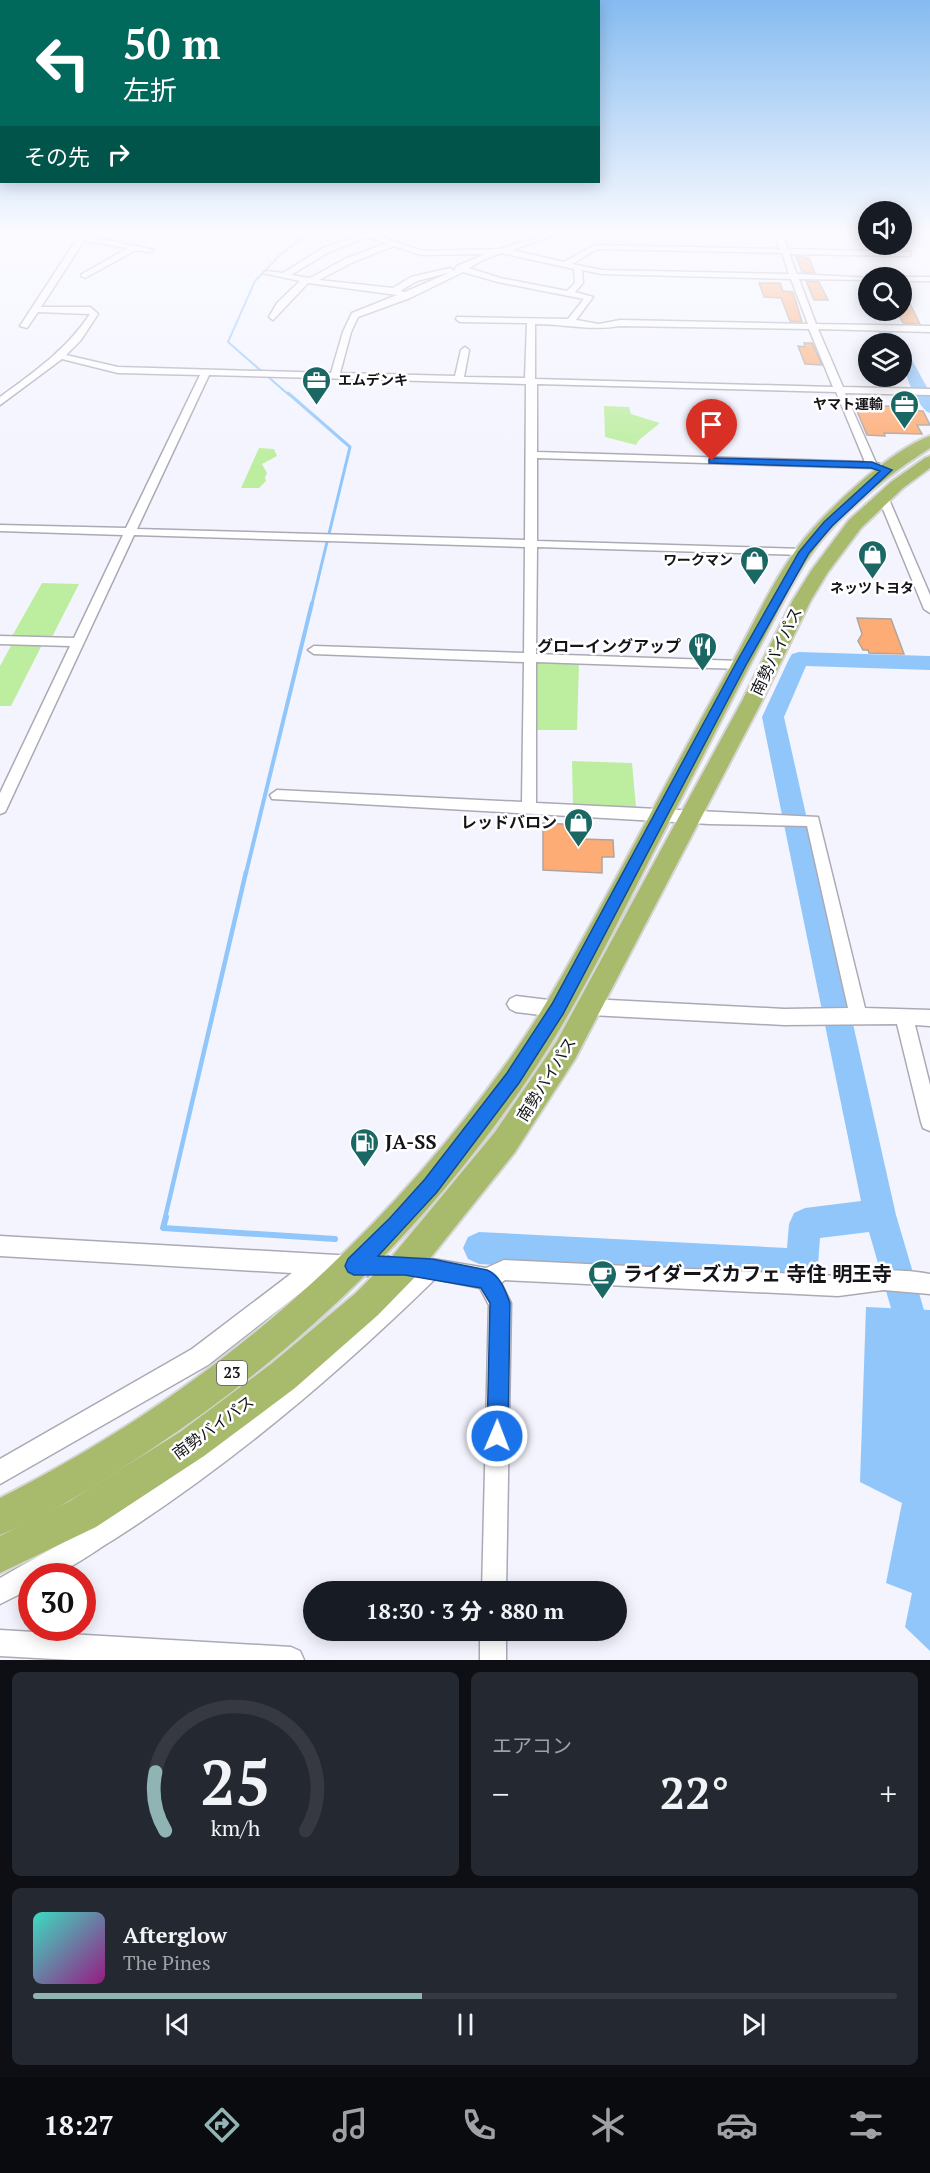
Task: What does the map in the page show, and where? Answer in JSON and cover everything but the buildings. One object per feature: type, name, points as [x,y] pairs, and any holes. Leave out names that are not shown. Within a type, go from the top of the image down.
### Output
[{"type":"highway","name":"南勢バイパス","points":[[0,1517],[69,1481],[200,1398],[256,1356],[397,1225],[431,1186],[513,1078],[557,1009],[740,665],[804,552],[879,467],[930,441]]},
{"type":"highway","name":"南勢バイパス","points":[[0,1555],[83,1514],[192,1444],[283,1376],[367,1304],[418,1267],[550,1077],[691,817],[802,600],[833,551],[855,524],[884,497],[930,461]]},
{"type":"street","points":[[273,318],[278,308]]},
{"type":"street","points":[[334,377],[352,317],[374,308]]},
{"type":"street","points":[[570,322],[580,308]]},
{"type":"street","points":[[530,455],[879,467],[838,389],[806,308]]},
{"type":"street","points":[[0,402],[60,356],[78,338],[94,314],[93,311],[37,309],[24,326]]},
{"type":"street","points":[[460,319],[570,322],[599,327],[620,323],[930,329]]},
{"type":"street","points":[[529,807],[531,321]]},
{"type":"street","points":[[459,381],[465,350]]},
{"type":"street","points":[[60,356],[104,369],[205,374],[930,392]]},
{"type":"street","points":[[0,808],[6,782],[77,642],[205,374]]},
{"type":"street","points":[[884,497],[930,609]]},
{"type":"street","points":[[0,528],[338,540],[804,552]]},
{"type":"street","points":[[0,640],[77,642]]},
{"type":"street","points":[[314,650],[740,665]]},
{"type":"street","points":[[277,795],[691,817],[813,821],[858,1015]]},
{"type":"street","points":[[516,1004],[557,1009]]},
{"type":"street","points":[[590,1007],[784,1017],[858,1015],[930,1018]]},
{"type":"street","points":[[904,1017],[930,1122]]},
{"type":"street","points":[[0,1246],[354,1266],[418,1267],[487,1279],[504,1270],[838,1286],[862,1281],[924,1283]]},
{"type":"street","points":[[0,1472],[200,1357],[320,1264]]},
{"type":"street","points":[[0,1592],[128,1516],[284,1401],[389,1311],[418,1267]]},
{"type":"street","points":[[487,1279],[500,1303],[494,1581]]},
{"type":"street","points":[[493,1641],[493,1660]]},
{"type":"street","points":[[0,1643],[291,1660]]},
{"type":"green space","points":[[604,406],[629,407],[631,414],[660,423],[636,445],[605,437]]},
{"type":"green space","points":[[259,448],[274,449],[277,456],[262,464],[267,473],[266,481],[259,488],[241,488]]},
{"type":"green space","points":[[42,583],[79,584],[51,639],[11,638]]},
{"type":"green space","points":[[13,642],[43,643],[11,706],[0,706],[0,666]]},
{"type":"green space","points":[[534,661],[579,663],[577,730],[533,730]]},
{"type":"green space","points":[[572,761],[632,763],[636,807],[573,807]]},
{"type":"water","points":[[866,1307],[930,1310],[930,1651],[905,1627],[912,1593],[886,1583],[902,1503],[860,1482]]},
{"type":"waterway","points":[[243,308],[228,342],[289,395]]},
{"type":"waterway","points":[[912,373],[930,408]]},
{"type":"waterway","points":[[288,393],[350,447],[312,604]]},
{"type":"waterway","points":[[246,873],[312,603]]},
{"type":"waterway","points":[[880,1215],[773,717],[799,659],[930,663]]},
{"type":"waterway","points":[[165,1218],[246,872]]},
{"type":"waterway","points":[[479,1248],[802,1265],[805,1224],[880,1215]]},
{"type":"waterway","points":[[880,1215],[907,1310]]},
{"type":"waterway","points":[[166,1217],[163,1228],[335,1239]]},
{"type":"place","name":"エムデンキ","points":[[317,406]]},
{"type":"place","name":"ヤマト運輸","points":[[904,430]]},
{"type":"place","name":"ネッツトヨタ","points":[[872,580]]},
{"type":"place","name":"ワークマン","points":[[754,586]]},
{"type":"place","name":"グローイングアップ","points":[[702,672]]},
{"type":"place","name":"レッドバロン","points":[[578,848]]},
{"type":"place","name":"JA-SS","points":[[364,1168]]},
{"type":"place","name":"ライダーズカフェ 寺住 明王寺","points":[[602,1300]]},
{"type":"route","points":[[497,1436],[500,1303],[487,1279],[470,1274],[405,1265],[354,1266],[397,1225],[431,1186],[513,1078],[557,1009],[740,665],[804,552],[828,524],[887,470],[872,465],[712,461]]}]
